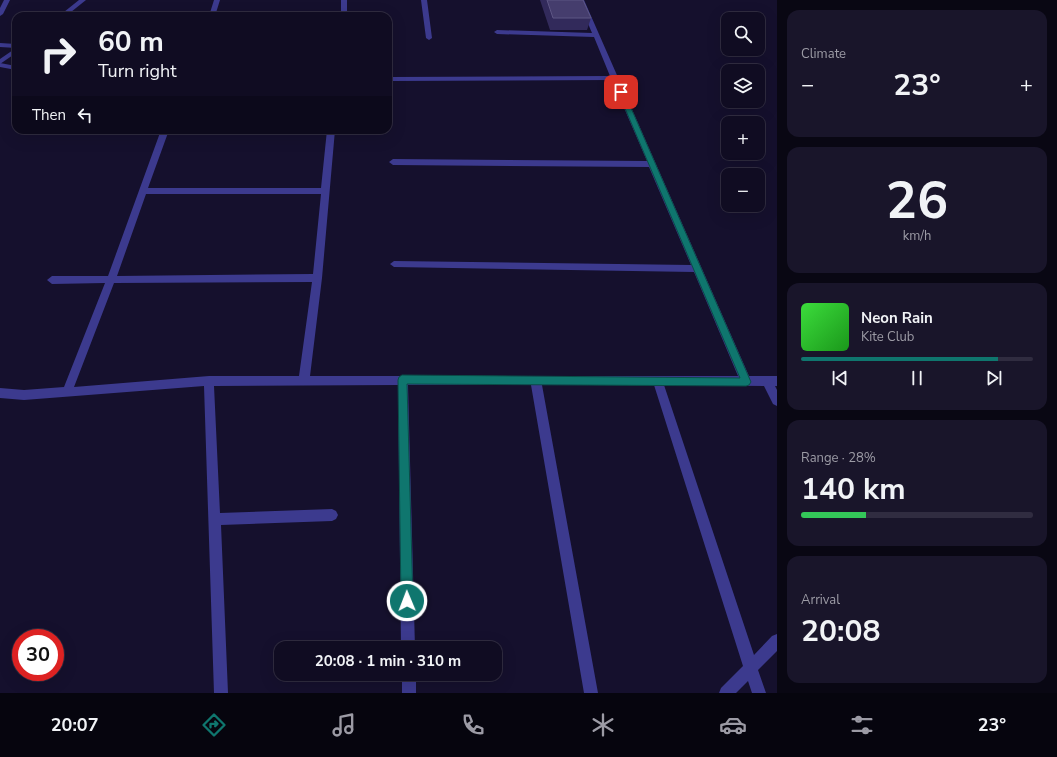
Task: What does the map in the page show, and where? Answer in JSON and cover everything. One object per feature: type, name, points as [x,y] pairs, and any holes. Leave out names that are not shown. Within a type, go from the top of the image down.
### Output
[{"type":"street","points":[[0,14],[7,0]]},
{"type":"street","points":[[67,12],[83,0]]},
{"type":"street","points":[[213,12],[217,0]]},
{"type":"street","points":[[344,0],[344,12]]},
{"type":"street","points":[[424,0],[429,38]]},
{"type":"street","points":[[581,0],[746,382]]},
{"type":"street","points":[[497,32],[596,35]]},
{"type":"street","points":[[0,45],[12,46]]},
{"type":"street","points":[[0,62],[12,53]]},
{"type":"street","points":[[0,65],[12,67]]},
{"type":"street","points":[[392,79],[615,78]]},
{"type":"street","points":[[66,392],[111,279],[164,134]]},
{"type":"street","points":[[304,380],[317,278],[331,134]]},
{"type":"street","points":[[393,162],[652,164]]},
{"type":"street","points":[[144,191],[326,191]]},
{"type":"street","points":[[394,264],[698,269]]},
{"type":"street","points":[[52,280],[317,278]]},
{"type":"street","points":[[402,380],[408,641]]},
{"type":"street","points":[[0,393],[24,395],[209,381],[402,380],[772,382],[777,401]]},
{"type":"street","points":[[209,381],[221,693]]},
{"type":"street","points":[[536,381],[591,693]]},
{"type":"street","points":[[658,382],[759,693]]},
{"type":"street","points":[[214,519],[332,515]]},
{"type":"street","points":[[726,693],[777,641]]},
{"type":"street","points":[[409,681],[409,693]]},
{"type":"building","points":[[547,0],[583,0],[591,18],[553,18]]},
{"type":"route","points":[[407,601],[402,380],[746,382],[621,92]]}]
